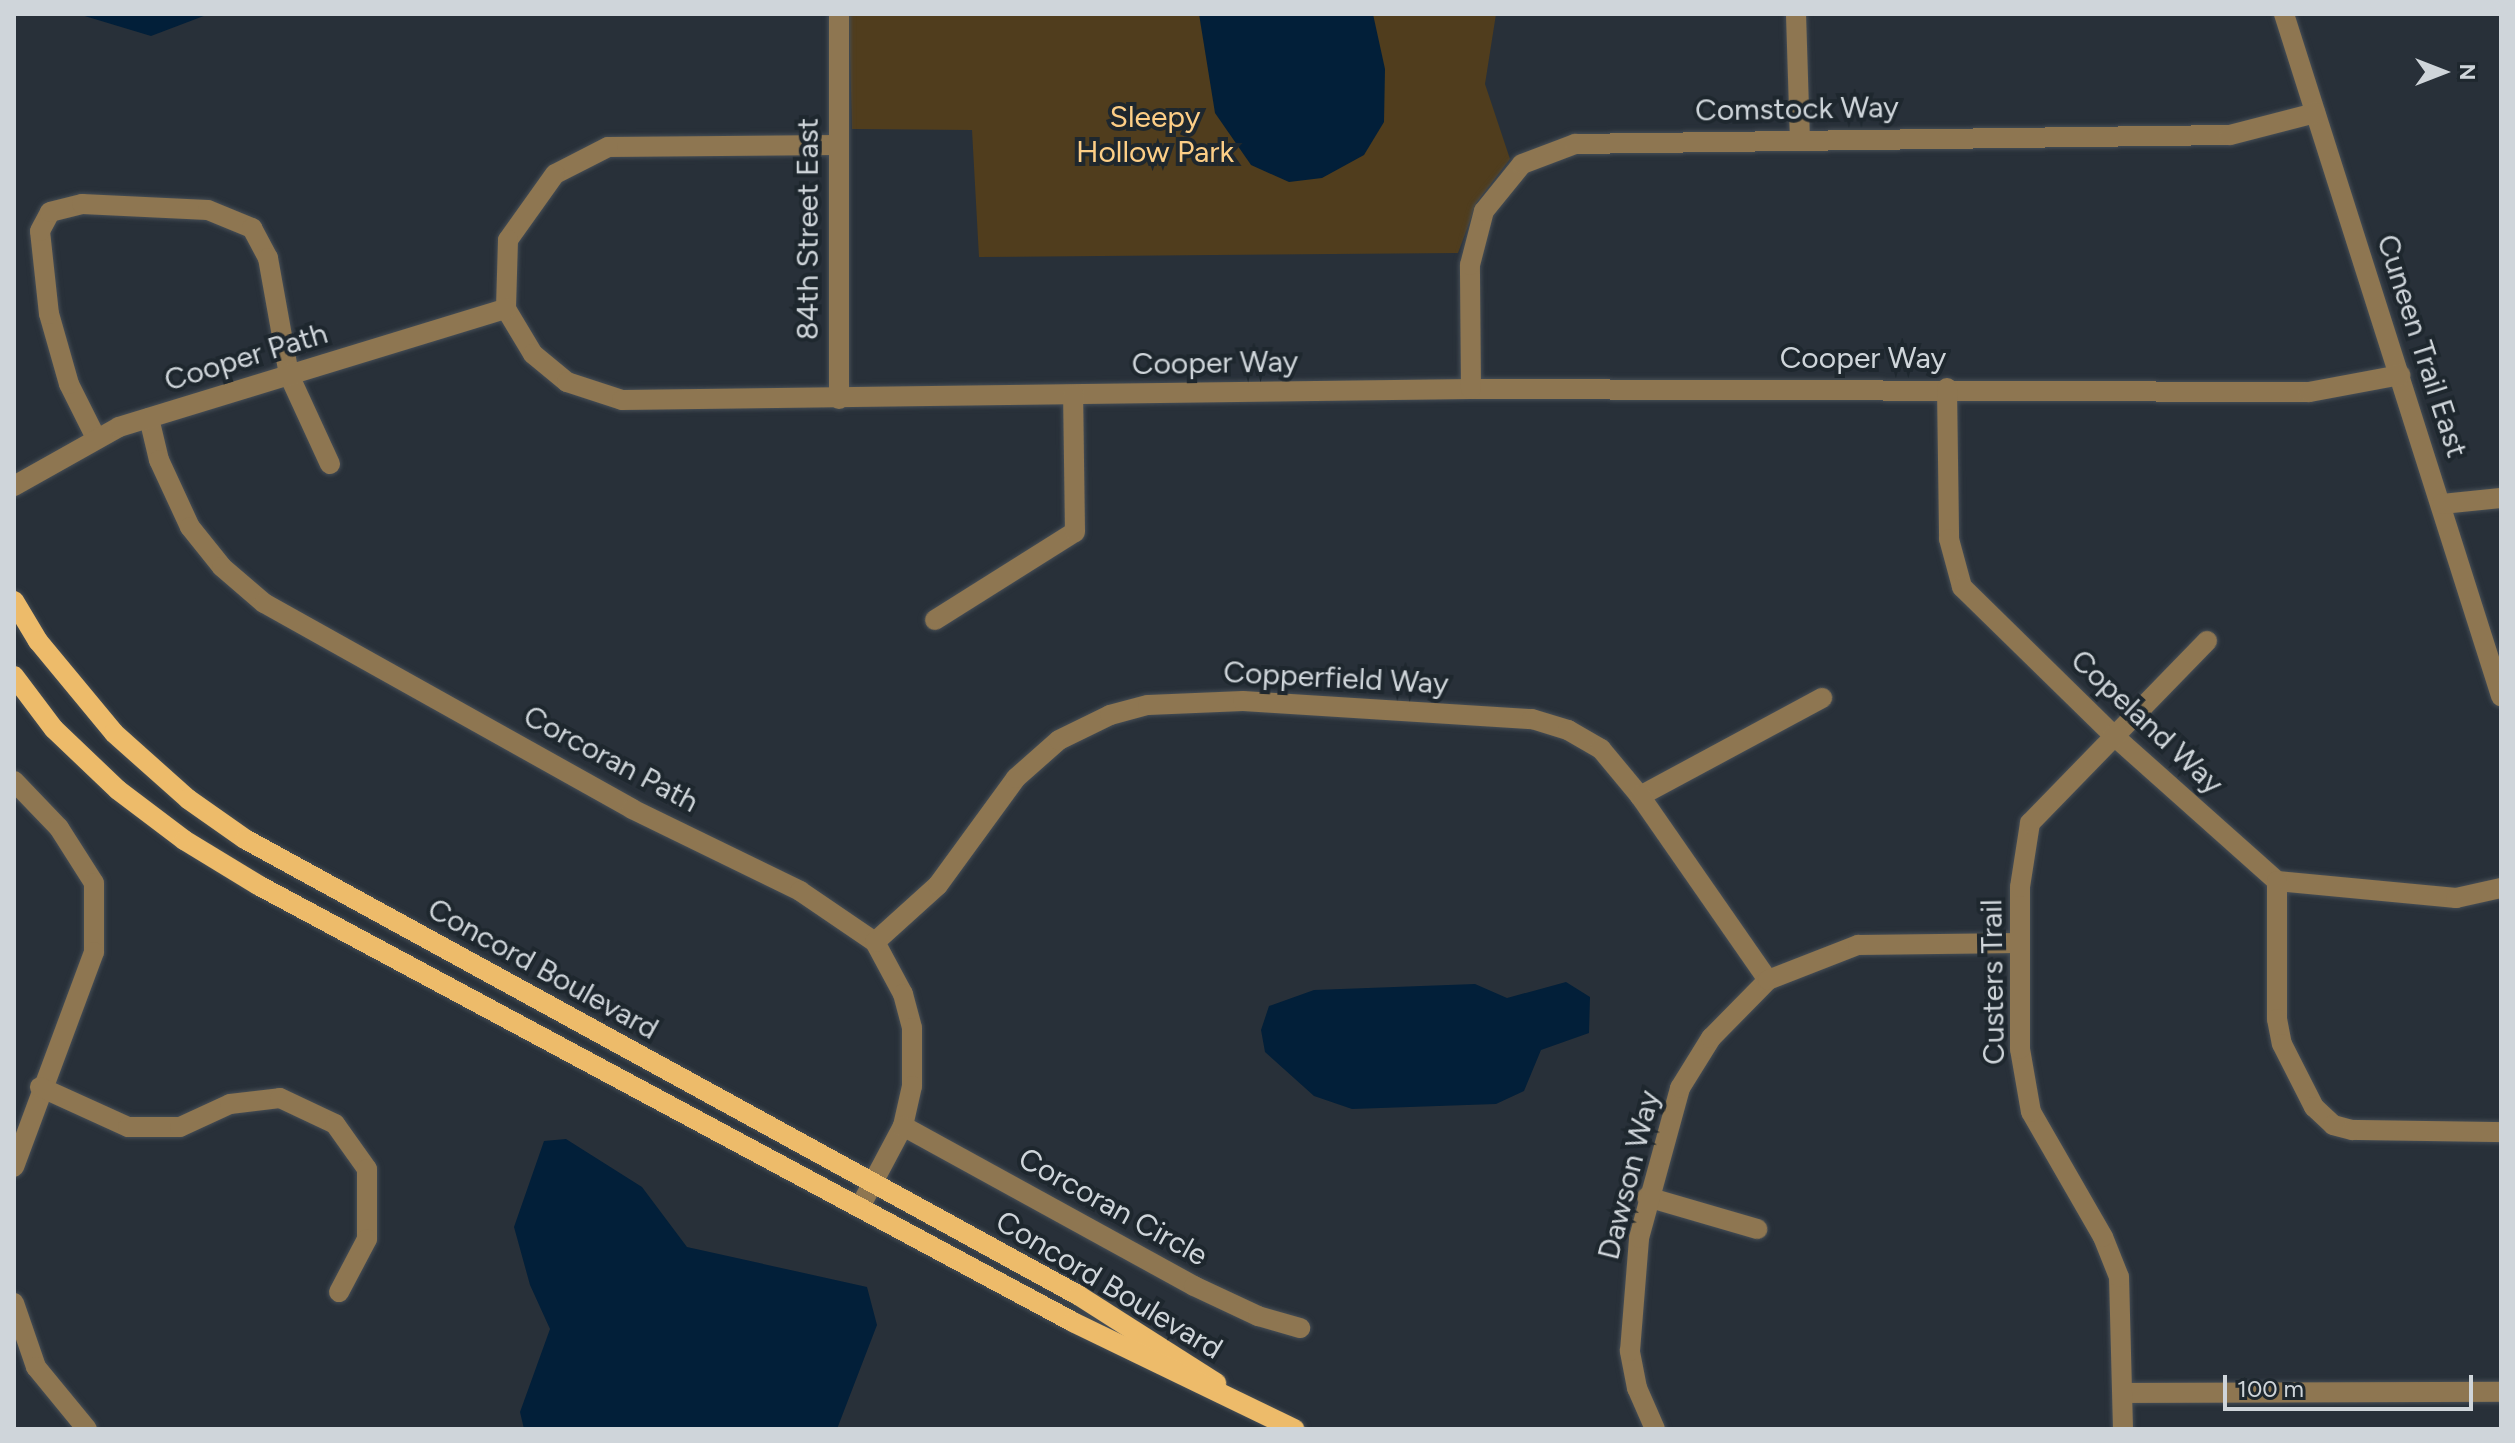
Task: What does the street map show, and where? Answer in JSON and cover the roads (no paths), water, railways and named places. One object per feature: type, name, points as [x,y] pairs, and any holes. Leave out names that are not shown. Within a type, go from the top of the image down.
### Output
[{"type":"main road","name":"Concord Boulevard","points":[[14,601],[38,641],[114,733],[188,799],[245,839],[1078,1295],[1185,1359],[1235,1398]]},
{"type":"main road","name":"Concord Boulevard","points":[[14,676],[54,729],[118,790],[184,840],[412,969],[1139,1357],[1235,1398]]},
{"type":"main road","points":[[1235,1398],[1294,1429]]},
{"type":"street","name":"84th Street East","points":[[839,14],[839,399]]},
{"type":"street","points":[[1796,14],[1800,138]]},
{"type":"street","name":"Cuneen Trail East","points":[[2284,14],[2442,504],[2489,672],[2501,696]]},
{"type":"street","name":"Comstock Way","points":[[1471,389],[1470,265],[1484,211],[1522,164],[1575,144],[1800,138],[2230,135],[2315,113]]},
{"type":"street","points":[[506,309],[508,240],[555,174],[608,147],[837,145]]},
{"type":"street","points":[[95,436],[69,384],[49,314],[40,231],[50,212],[82,204],[208,210],[252,228],[268,258],[289,375],[330,464]]},
{"type":"street","name":"Cooper Way","points":[[506,309],[533,354],[567,382],[622,400],[1471,389],[1947,388],[2309,392],[2400,375]]},
{"type":"street","name":"Cooper Path","points":[[14,486],[95,436],[506,309]]},
{"type":"street","name":"Copeland Way","points":[[1947,388],[1949,539],[1962,587],[2113,735],[2277,881]]},
{"type":"street","points":[[935,620],[1075,532],[1073,395]]},
{"type":"street","name":"Corcoran Path","points":[[149,418],[164,473],[190,527],[222,567],[264,603],[632,809],[800,891],[875,942],[903,994],[912,1028],[912,1086],[903,1126],[860,1207]]},
{"type":"street","points":[[2442,504],[2501,498]]},
{"type":"street","name":"Custers Trail","points":[[2123,1429],[2119,1277],[2103,1237],[2031,1112],[2020,1049],[2020,887],[2030,823],[2207,641]]},
{"type":"street","points":[[1640,796],[1822,698]]},
{"type":"street","name":"Copperfield Way","points":[[875,942],[938,885],[1016,778],[1044,751],[1093,722],[1148,705],[1243,701],[1532,719],[1568,730],[1601,749],[1640,796],[1768,980]]},
{"type":"street","points":[[14,781],[59,828],[94,883],[94,952],[40,1087],[14,1167]]},
{"type":"street","points":[[2501,888],[2456,898],[2277,881],[2277,1019],[2282,1044],[2314,1107],[2333,1125],[2352,1130],[2501,1132]]},
{"type":"street","name":"Dawson Way","points":[[1655,1429],[1637,1388],[1630,1351],[1631,1293],[1647,1197],[1689,1071],[1711,1038],[1768,980],[1858,945],[2019,943]]},
{"type":"street","points":[[40,1087],[128,1127],[180,1127],[230,1104],[280,1098],[335,1124],[367,1169],[367,1239],[339,1292]]},
{"type":"street","name":"Corcoran Circle","points":[[903,1126],[1194,1286],[1258,1316],[1300,1328]]},
{"type":"street","points":[[1647,1197],[1757,1229]]},
{"type":"street","points":[[14,1303],[36,1367],[87,1429]]},
{"type":"street","points":[[2123,1393],[2501,1392]]},
{"type":"water","points":[[78,14],[209,14],[151,36]]},
{"type":"water","points":[[1199,14],[1373,14],[1385,69],[1384,122],[1364,155],[1322,178],[1289,182],[1251,165],[1215,113]]},
{"type":"water","points":[[1566,982],[1590,997],[1589,1033],[1541,1050],[1524,1091],[1496,1104],[1352,1109],[1314,1096],[1265,1052],[1261,1030],[1269,1006],[1314,990],[1475,984],[1507,998]]},
{"type":"water","points":[[566,1139],[642,1187],[687,1247],[867,1287],[877,1325],[837,1429],[524,1429],[520,1412],[550,1329],[530,1285],[514,1227],[544,1141]]},
{"type":"park label","name":"Sleepy Hollow Park","points":[[1155,134]]}]
